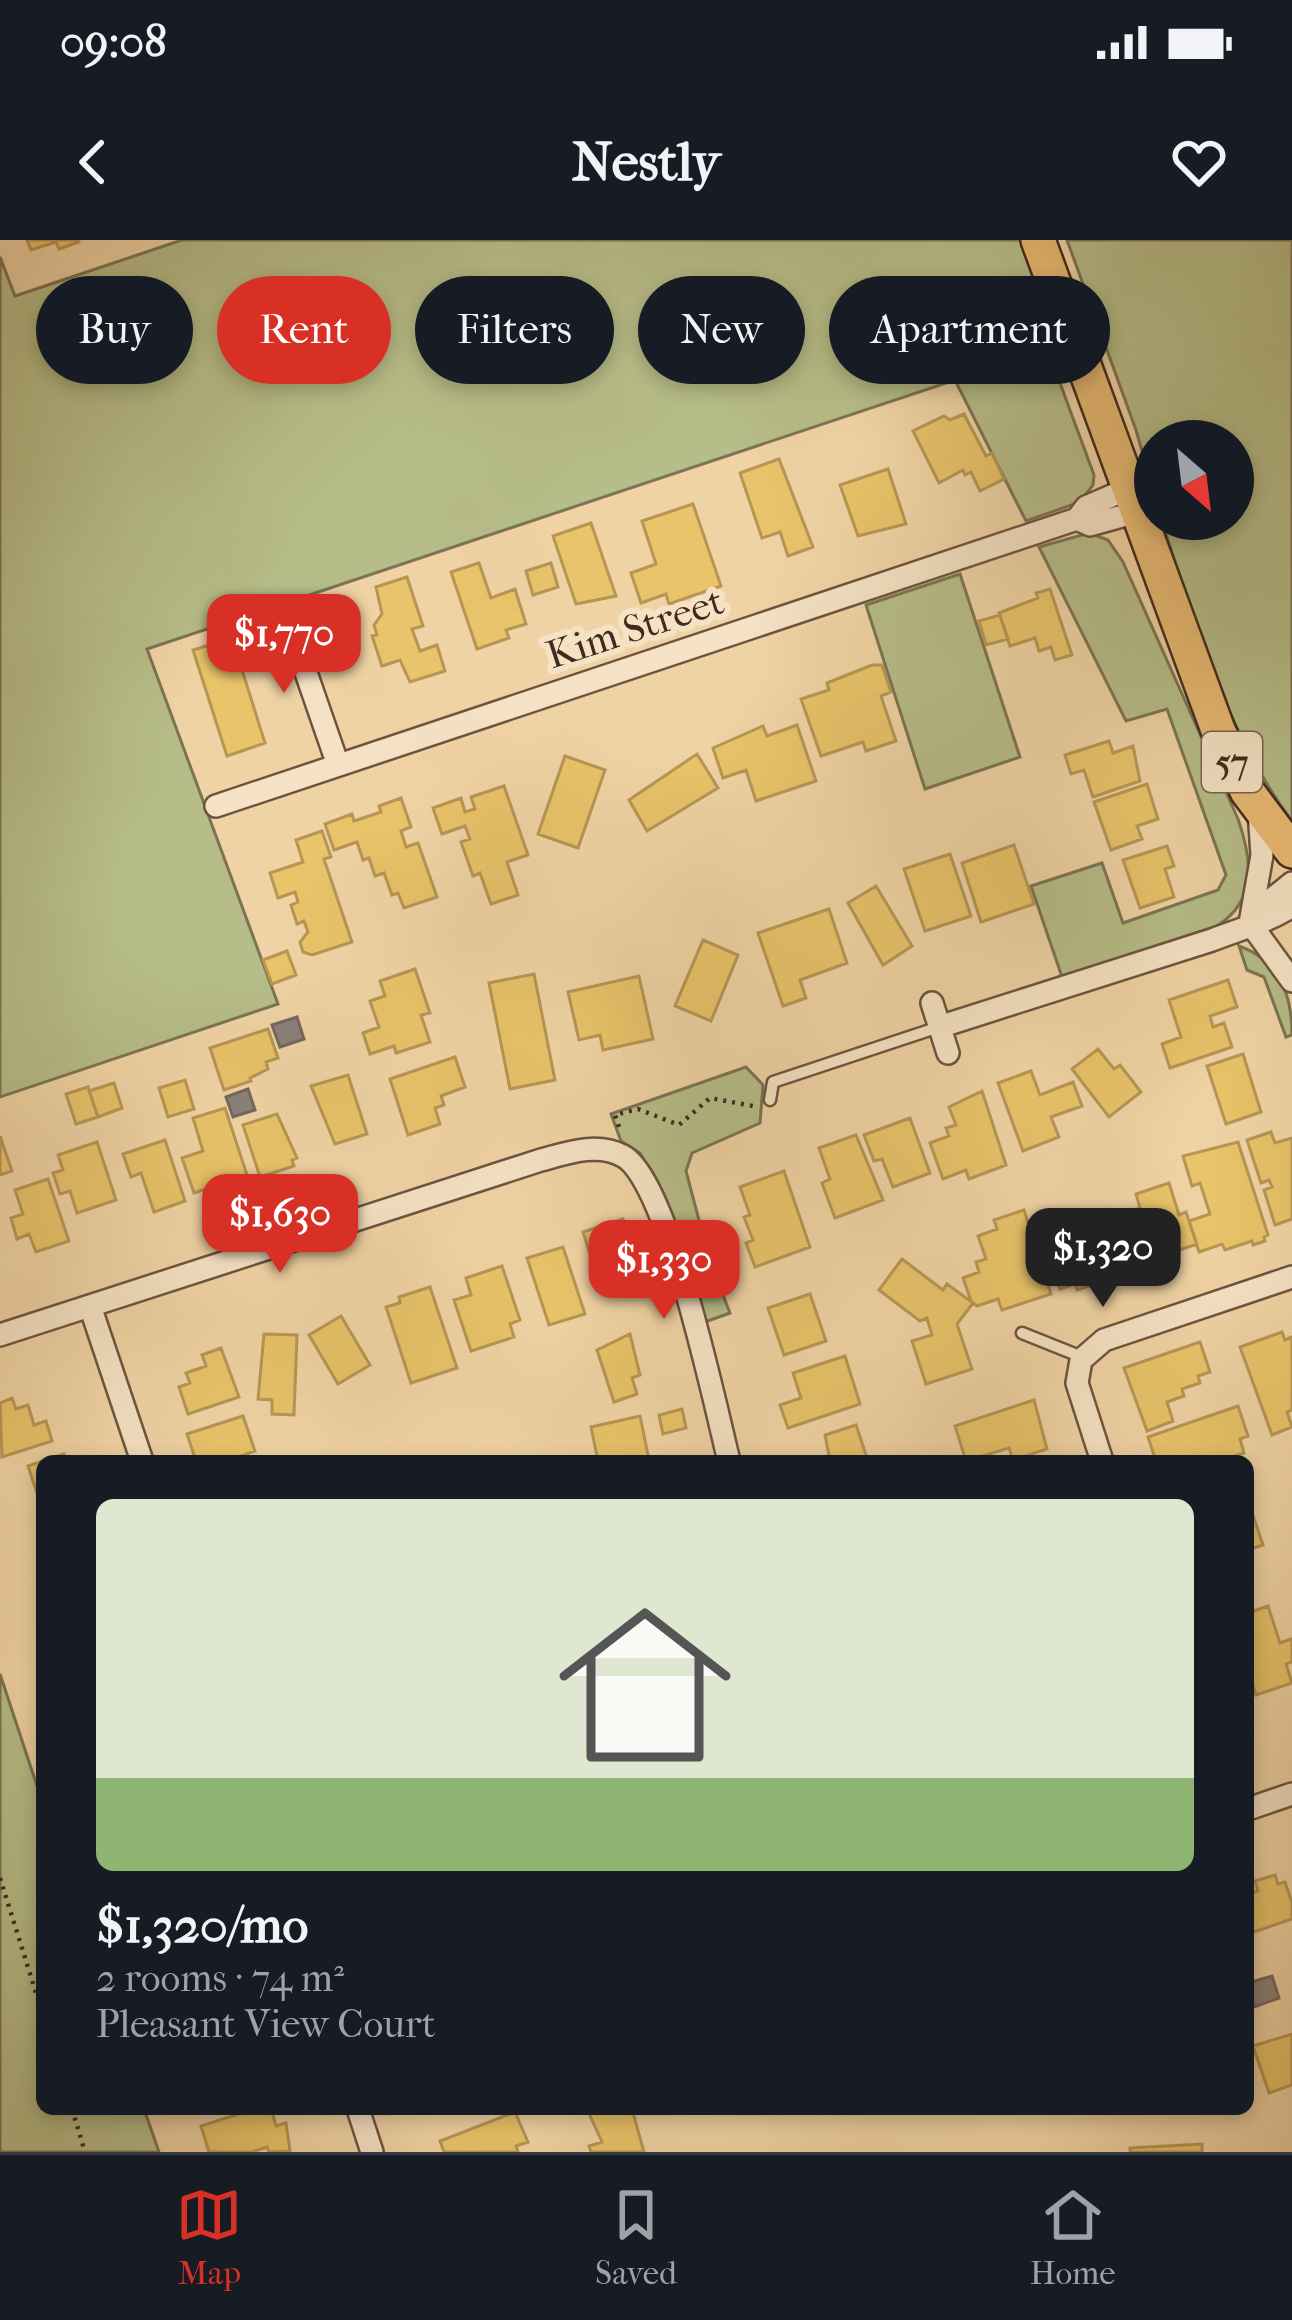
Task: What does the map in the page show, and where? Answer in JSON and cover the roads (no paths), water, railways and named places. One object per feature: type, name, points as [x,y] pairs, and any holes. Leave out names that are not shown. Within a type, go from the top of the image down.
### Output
[{"type":"main road","name":"57","points":[[1038,240],[1218,730],[1258,807],[1292,850]]},
{"type":"street","name":"Kim Street","points":[[216,806],[1078,519],[1090,525],[1132,501]]},
{"type":"street","points":[[284,609],[338,765]]},
{"type":"street","points":[[1258,807],[1262,855],[1250,923],[1292,981]]},
{"type":"street","points":[[1250,923],[1292,883]]},
{"type":"street","points":[[940,1027],[1213,940],[1250,923],[1270,920],[1292,906]]},
{"type":"street","points":[[932,1003],[948,1053]]},
{"type":"street","points":[[0,1335],[566,1153],[604,1150],[635,1164],[652,1192],[687,1299],[727,1455]]},
{"type":"street","points":[[1100,1455],[1077,1383],[1082,1358],[1104,1340],[1292,1277]]},
{"type":"street","points":[[90,1306],[140,1455]]},
{"type":"street","points":[[1254,1807],[1292,1794]]},
{"type":"street","points":[[361,2115],[372,2152]]},
{"type":"lane","points":[[773,1082],[940,1027]]},
{"type":"lane","points":[[761,1069],[773,1082]]},
{"type":"lane","points":[[770,1100],[773,1082]]},
{"type":"lane","points":[[1022,1333],[1082,1358]]}]
